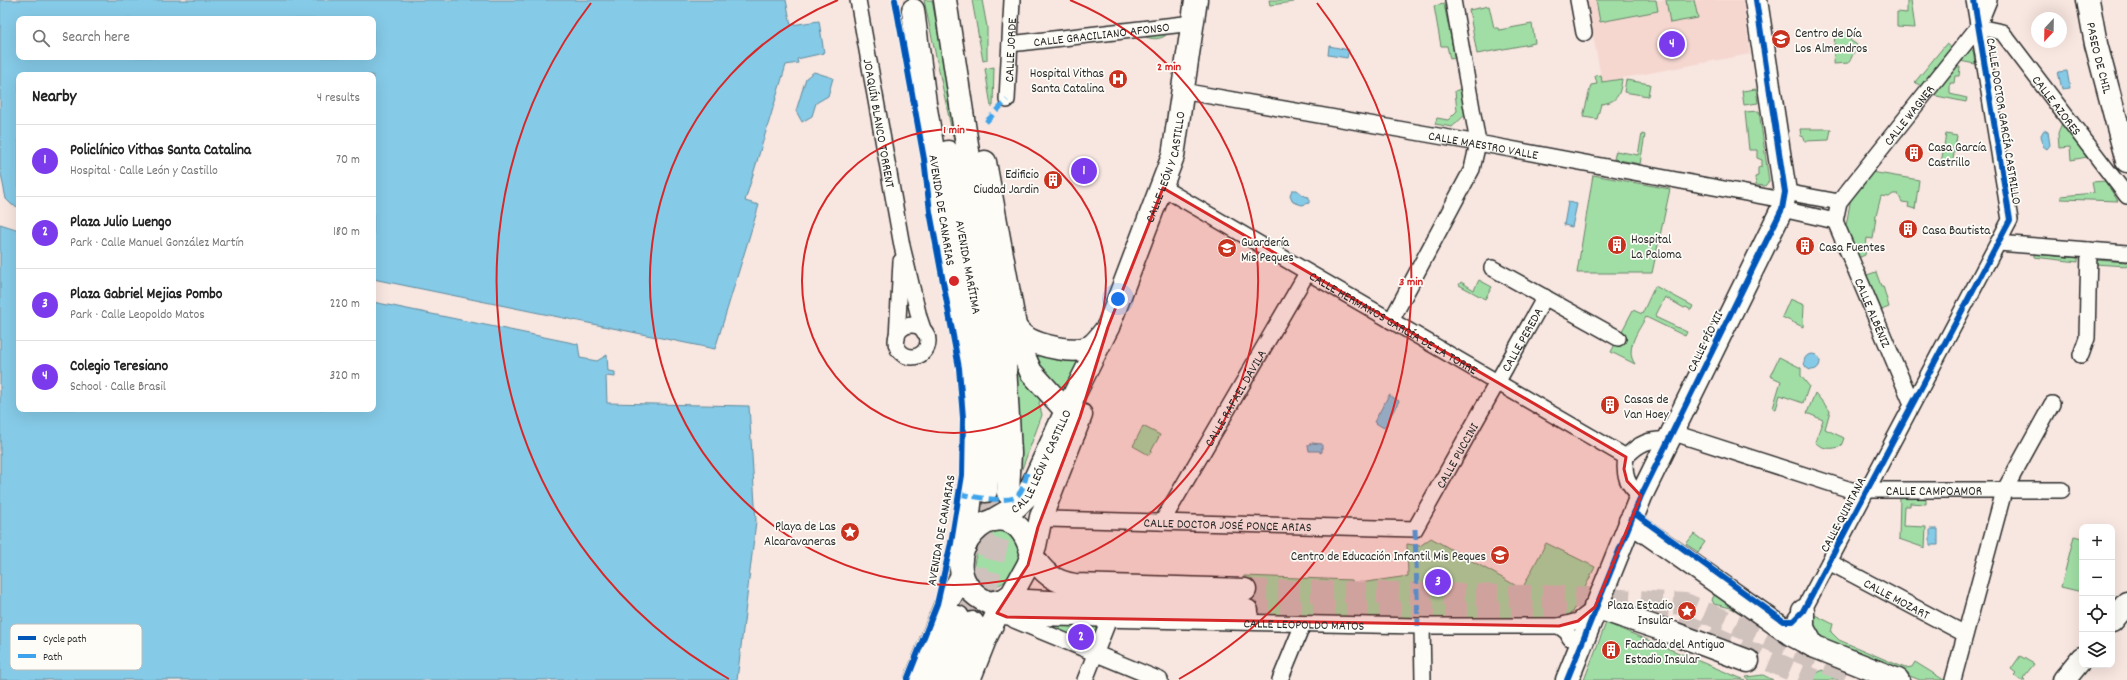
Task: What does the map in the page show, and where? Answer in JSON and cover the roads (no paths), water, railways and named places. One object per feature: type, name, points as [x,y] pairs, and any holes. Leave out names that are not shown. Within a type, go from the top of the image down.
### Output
[{"type":"main road","points":[[946,0],[964,51],[1014,326],[1021,352],[1031,372],[1066,411],[1074,424],[1074,433]]},
{"type":"main road","name":"AVENIDA MARÍTIMA","points":[[946,0],[977,210],[995,298],[1005,365],[1010,453],[1008,493]]},
{"type":"main road","name":"CALLE LEÓN Y CASTILLO","points":[[993,520],[1017,506],[1027,496],[1066,411],[1108,327],[1163,188],[1173,156],[1196,0]]},
{"type":"main road","points":[[1756,0],[1783,201]]},
{"type":"main road","name":"PASEO DE CHIL","points":[[2088,0],[2096,44],[2127,161]]},
{"type":"main road","points":[[912,5],[925,103],[967,349],[973,420],[971,496],[965,546],[960,566],[962,576],[971,592],[1000,608],[1246,600],[1061,583],[1051,578],[1040,568],[1032,555],[1027,537],[1020,528],[1010,520],[993,520],[985,522],[976,529],[965,546]]},
{"type":"main road","name":"AVENIDA MARÍTIMA","points":[[912,5],[935,86],[987,363],[991,408],[990,451],[986,491]]},
{"type":"main road","name":"CALLE PÍO XII","points":[[1567,680],[1635,510],[1783,201]]},
{"type":"main road","points":[[1014,326],[1024,337],[1034,342],[1055,348],[1077,349],[1090,347],[1108,327]]},
{"type":"main road","name":"CALLE LEÓN Y CASTILLO","points":[[1032,555],[1036,546],[1040,522],[1080,417],[1083,401],[1103,350],[1108,327]]},
{"type":"main road","points":[[1635,510],[1776,625],[1813,646],[1898,680]]},
{"type":"main road","points":[[933,680],[972,626],[1000,608],[1018,585],[1032,555]]},
{"type":"main road","points":[[916,680],[945,606],[962,576]]},
{"type":"main road","points":[[2115,617],[2127,603]]},
{"type":"main road","points":[[1803,611],[1803,628],[1813,646]]},
{"type":"main road","points":[[1552,680],[1564,632],[1578,627],[1593,613],[1673,633],[1748,661]]},
{"type":"main road","points":[[951,680],[972,626]]},
{"type":"main road","points":[[969,680],[972,626]]},
{"type":"main road","points":[[2064,680],[2079,662]]},
{"type":"street","name":"JOAQUÍN BLANCO TORRENT","points":[[858,0],[902,246],[924,332]]},
{"type":"street","name":"CALLE JORDE","points":[[1007,100],[1012,0]]},
{"type":"street","points":[[1390,321],[1472,169],[1478,143],[1453,0]]},
{"type":"street","points":[[1578,0],[1584,33]]},
{"type":"street","name":"CALLE DOCTOR GARCÍA CASTRILLO","points":[[1974,0],[2010,220],[1998,243]]},
{"type":"street","points":[[1978,28],[1989,0]]},
{"type":"street","name":"CALLE GRACILIANO AFONSO","points":[[1010,44],[1193,23]]},
{"type":"street","name":"CALLE AZORES","points":[[1978,28],[2002,32],[2127,196]]},
{"type":"street","name":"CALLE WAGNER","points":[[1839,202],[1978,28]]},
{"type":"street","name":"CALLE MAESTRO VALLE","points":[[1182,91],[1478,143],[1783,201]]},
{"type":"street","name":"CALLE HERMANOS GARCÍA DE LA TORRE","points":[[1163,188],[1626,457]]},
{"type":"street","points":[[1783,201],[1839,202],[1835,221],[1783,201]]},
{"type":"street","name":"CALLE ALBÉNIZ","points":[[1835,221],[1912,404]]},
{"type":"street","points":[[1998,243],[2127,253]]},
{"type":"street","name":"CALLE QUINTANA","points":[[1635,510],[1783,621],[1793,621],[1803,611],[1998,243]]},
{"type":"street","name":"JOAQUÍN BLANCO TORRENT","points":[[896,339],[902,246]]},
{"type":"street","points":[[2080,355],[2087,338],[2089,250]]},
{"type":"street","name":"CALLE PEREDA","points":[[1492,268],[1618,338]]},
{"type":"street","name":"CALLE RAFAEL DÁVILA","points":[[1162,522],[1307,272]]},
{"type":"street","name":"CALLE PEREDA","points":[[1497,382],[1544,297]]},
{"type":"street","points":[[911,326],[921,328],[924,332],[928,341],[925,350],[913,357],[900,352],[896,339],[901,330],[911,326]]},
{"type":"street","name":"CALLE PUCCINI","points":[[1415,529],[1497,382]]},
{"type":"street","points":[[1953,680],[2004,490],[2052,404]]},
{"type":"street","points":[[1635,510],[1624,469],[1626,457],[1636,446],[1650,440],[1670,436]]},
{"type":"street","name":"CALLE CAMPOAMOR","points":[[1670,436],[1851,490],[2062,490]]},
{"type":"street","name":"CALLE DOCTOR JOSÉ PONCE ARIAS","points":[[1040,522],[1049,519],[1415,529]]},
{"type":"street","name":"CALLE MOZART","points":[[1829,562],[1965,634]]},
{"type":"street","points":[[1000,608],[1095,654],[1160,680]]},
{"type":"street","name":"CALLE LEOPOLDO MATOS","points":[[1000,608],[1109,619],[1422,626],[1564,632]]},
{"type":"street","points":[[1085,680],[1109,619]]},
{"type":"street","points":[[1280,680],[1303,624]]},
{"type":"street","points":[[1422,626],[1423,680]]},
{"type":"water","points":[[0,0],[786,0],[791,25],[819,21],[824,53],[797,59],[798,63],[786,65],[745,201],[759,205],[715,349],[376,280],[376,72],[16,72],[16,206],[12,205],[6,199],[0,169]]},
{"type":"water","points":[[1329,46],[1349,50],[1347,58],[1328,55]]},
{"type":"water","points":[[2067,71],[2070,88],[2062,89],[2058,72]]},
{"type":"water","points":[[814,72],[833,78],[828,96],[816,103],[812,116],[802,122],[796,111],[806,78]]},
{"type":"water","points":[[2044,130],[2048,132],[2050,145],[2047,149],[2043,146],[2041,135]]},
{"type":"water","points":[[1292,190],[1297,190],[1304,196],[1309,197],[1309,203],[1302,205],[1293,202],[1290,195]]},
{"type":"water","points":[[1568,202],[1577,204],[1572,227],[1564,225]]},
{"type":"water","points":[[0,224],[16,229],[16,412],[376,412],[376,303],[578,344],[580,358],[597,361],[607,355],[608,371],[615,372],[615,377],[606,376],[607,403],[749,406],[756,521],[737,680],[0,680]]},
{"type":"water","points":[[1812,354],[1818,356],[1820,362],[1818,368],[1812,370],[1806,368],[1804,362],[1806,356]]},
{"type":"water","points":[[1389,395],[1399,401],[1384,428],[1374,422]]},
{"type":"water","points":[[1312,443],[1322,444],[1322,452],[1309,451],[1308,445]]},
{"type":"water","points":[[1930,529],[1938,529],[1938,545],[1930,545]]},
{"type":"tunnel","points":[[958,617],[975,576],[984,530],[986,491]]},
{"type":"tunnel","points":[[973,623],[988,582],[1007,503]]},
{"type":"tunnel","points":[[1245,590],[1572,597],[1685,604],[1867,680]]},
{"type":"tunnel","points":[[1247,611],[1569,613],[1605,616]]},
{"type":"tunnel","points":[[1646,620],[1678,622],[1815,680]]},
{"type":"place","name":"Centro de Día Los Almendros","points":[[1781,39]]},
{"type":"place","name":"Colegio Teresiano","points":[[1672,44]]},
{"type":"place","name":"Hospital Vithas Santa Catalina","points":[[1118,79]]},
{"type":"place","name":"Casa García Castrillo","points":[[1914,153]]},
{"type":"place","name":"Policlínico Vithas Santa Catalina","points":[[1084,171]]},
{"type":"place","name":"Edificio Ciudad Jardin","points":[[1053,180]]},
{"type":"place","name":"Casa Bautista","points":[[1908,229]]},
{"type":"place","name":"Hospital La Paloma","points":[[1617,245]]},
{"type":"place","name":"Casa Fuentes","points":[[1805,246]]},
{"type":"place","name":"Guardería Mis Peques","points":[[1227,248]]},
{"type":"place","name":"Casas de Van Hoey","points":[[1610,405]]},
{"type":"place","name":"Playa de Las Alcaravaneras","points":[[850,532]]},
{"type":"place","name":"Centro de Educación Infantil Mis Peques","points":[[1500,555]]},
{"type":"place","name":"Plaza Gabriel Mejias Pombo","points":[[1438,582]]},
{"type":"place","name":"Plaza Estadio Insular","points":[[1687,611]]},
{"type":"place","name":"Plaza Julio Luengo","points":[[1081,637]]},
{"type":"place","name":"Fachada del Antiguo Estadio Insular","points":[[1611,650]]}]
